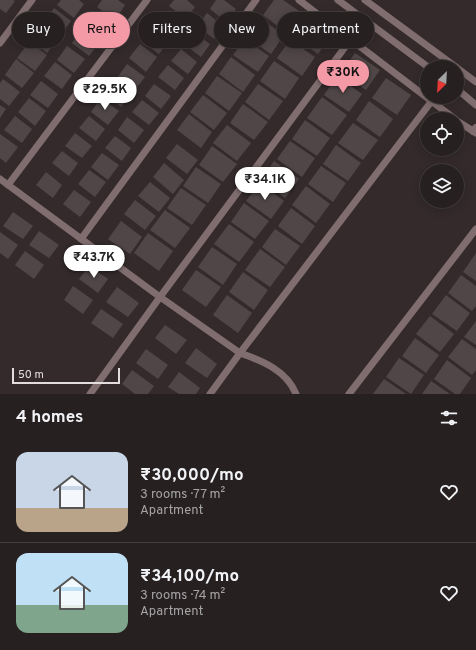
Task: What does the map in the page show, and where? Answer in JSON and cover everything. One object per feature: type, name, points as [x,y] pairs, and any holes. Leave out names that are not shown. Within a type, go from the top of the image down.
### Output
[{"type":"lane","points":[[0,43],[32,0]]},
{"type":"lane","points":[[8,185],[147,0]]},
{"type":"lane","points":[[82,239],[256,0]]},
{"type":"lane","points":[[299,0],[315,12]]},
{"type":"lane","points":[[338,0],[420,61]]},
{"type":"lane","points":[[365,0],[446,60]]},
{"type":"lane","points":[[90,394],[160,296],[344,48]]},
{"type":"lane","points":[[362,48],[420,93]]},
{"type":"lane","points":[[464,73],[476,82]]},
{"type":"lane","points":[[464,95],[476,105]]},
{"type":"lane","points":[[210,394],[429,104]]},
{"type":"lane","points":[[434,104],[445,112]]},
{"type":"lane","points":[[464,125],[475,131]]},
{"type":"lane","points":[[0,179],[240,353],[263,362],[279,372],[287,378],[293,386],[296,394]]},
{"type":"lane","points":[[349,394],[476,229]]},
{"type":"building","points":[[0,0],[15,1],[6,13],[0,9]]},
{"type":"building","points":[[61,0],[79,0],[84,4],[78,12],[73,12],[73,17],[57,5]]},
{"type":"building","points":[[102,0],[118,0],[125,5],[120,12],[104,12],[97,7]]},
{"type":"building","points":[[174,0],[187,0],[195,7],[191,12],[177,12],[169,6]]},
{"type":"building","points":[[216,0],[224,0],[236,9],[234,12],[214,12],[210,9]]},
{"type":"building","points":[[274,0],[283,0],[301,12],[277,12],[277,26],[269,20],[269,12],[265,12]]},
{"type":"building","points":[[54,8],[59,12],[51,12]]},
{"type":"building","points":[[207,13],[214,19],[214,39],[206,33]]},
{"type":"building","points":[[65,16],[71,21],[65,29]]},
{"type":"building","points":[[269,24],[277,30],[277,45],[271,54],[262,48],[269,48]]},
{"type":"building","points":[[206,41],[210,44],[201,57],[189,48],[206,48]]},
{"type":"building","points":[[67,46],[85,59],[74,73],[57,60]]},
{"type":"building","points":[[138,47],[138,48],[145,48],[157,57],[146,72],[129,58]]},
{"type":"building","points":[[24,48],[37,48],[47,55],[35,71],[17,58]]},
{"type":"building","points":[[41,48],[51,48],[47,53]]},
{"type":"building","points":[[79,48],[95,48],[89,56]]},
{"type":"building","points":[[151,48],[163,48],[159,54]]},
{"type":"building","points":[[238,48],[258,48],[269,56],[258,72],[233,55]]},
{"type":"building","points":[[284,48],[302,48],[315,57],[302,76],[277,58]]},
{"type":"building","points":[[310,48],[322,48],[318,54]]},
{"type":"building","points":[[181,49],[197,62],[188,74],[171,61]]},
{"type":"building","points":[[355,53],[380,70],[366,90],[341,73]]},
{"type":"building","points":[[231,57],[255,75],[243,92],[219,74]]},
{"type":"building","points":[[16,59],[34,73],[22,88],[5,75]]},
{"type":"building","points":[[274,61],[299,78],[285,99],[260,81]]},
{"type":"building","points":[[55,62],[72,75],[62,89],[44,76]]},
{"type":"building","points":[[127,64],[145,77],[134,91],[117,78]]},
{"type":"building","points":[[168,65],[184,78],[175,90],[158,77]]},
{"type":"building","points":[[217,76],[242,93],[229,111],[205,93]]},
{"type":"building","points":[[337,76],[362,94],[349,112],[324,95]]},
{"type":"building","points":[[386,78],[411,95],[397,115],[372,98]]},
{"type":"building","points":[[3,79],[20,92],[9,106],[0,99],[0,83]]},
{"type":"building","points":[[114,80],[132,93],[121,107],[104,94]]},
{"type":"building","points":[[41,81],[58,94],[48,108],[30,95]]},
{"type":"building","points":[[154,84],[171,96],[161,109],[145,96]]},
{"type":"building","points":[[258,84],[283,101],[269,120],[245,102]]},
{"type":"building","points":[[203,95],[227,113],[214,130],[190,112]]},
{"type":"building","points":[[322,97],[347,115],[332,135],[307,118]]},
{"type":"building","points":[[29,98],[46,111],[35,126],[18,112]]},
{"type":"building","points":[[101,98],[119,111],[108,125],[91,112]]},
{"type":"building","points":[[142,100],[159,113],[149,125],[132,112]]},
{"type":"building","points":[[369,101],[393,119],[380,137],[356,120]]},
{"type":"building","points":[[243,104],[268,122],[254,140],[230,123]]},
{"type":"building","points":[[0,105],[6,109],[0,118]]},
{"type":"building","points":[[189,114],[212,132],[201,148],[177,130]]},
{"type":"building","points":[[15,116],[32,129],[22,143],[4,130]]},
{"type":"building","points":[[89,116],[105,129],[96,141],[79,128]]},
{"type":"building","points":[[127,117],[144,130],[134,143],[118,130]]},
{"type":"building","points":[[305,120],[330,138],[317,156],[292,139]]},
{"type":"building","points":[[353,123],[378,140],[363,160],[338,143]]},
{"type":"building","points":[[227,125],[251,143],[237,161],[213,143]]},
{"type":"building","points":[[75,133],[92,146],[82,158],[65,146]]},
{"type":"building","points":[[0,134],[18,147],[6,163],[0,158]]},
{"type":"building","points":[[115,136],[131,148],[122,161],[105,148]]},
{"type":"building","points":[[290,141],[315,158],[302,177],[277,159]]},
{"type":"building","points":[[177,144],[198,160],[187,174],[166,158]]},
{"type":"building","points":[[336,145],[361,163],[348,181],[323,164]]},
{"type":"building","points":[[212,146],[237,164],[223,182],[199,165]]},
{"type":"building","points":[[62,151],[78,163],[69,176],[52,163]]},
{"type":"building","points":[[102,153],[119,165],[108,180],[91,167]]},
{"type":"building","points":[[274,161],[299,179],[285,198],[261,180]]},
{"type":"building","points":[[164,163],[184,180],[173,194],[153,177]]},
{"type":"building","points":[[321,166],[346,183],[333,202],[308,184]]},
{"type":"building","points":[[196,167],[221,184],[208,203],[183,186]]},
{"type":"building","points":[[89,170],[106,182],[95,197],[78,184]]},
{"type":"building","points":[[46,172],[62,185],[53,198],[36,185]]},
{"type":"building","points":[[150,182],[170,198],[159,212],[138,196]]},
{"type":"building","points":[[260,183],[284,201],[271,219],[246,201]]},
{"type":"building","points":[[306,186],[330,204],[316,223],[292,205]]},
{"type":"building","points":[[181,188],[206,205],[192,225],[167,208]]},
{"type":"building","points":[[74,190],[91,202],[80,217],[63,204]]},
{"type":"building","points":[[135,200],[156,216],[145,230],[124,214]]},
{"type":"building","points":[[244,203],[269,221],[255,239],[231,222]]},
{"type":"building","points":[[291,208],[315,226],[302,244],[278,226]]},
{"type":"building","points":[[165,210],[190,228],[175,248],[150,230]]},
{"type":"building","points":[[13,212],[33,226],[23,239],[3,226]]},
{"type":"building","points":[[121,221],[142,237],[130,254],[108,239]]},
{"type":"building","points":[[229,224],[254,242],[239,262],[214,244]]},
{"type":"building","points":[[275,229],[300,246],[286,265],[262,247]]},
{"type":"building","points":[[39,231],[59,245],[49,258],[29,245]]},
{"type":"building","points":[[0,232],[18,245],[8,259],[0,253]]},
{"type":"building","points":[[148,233],[173,251],[159,271],[134,253]]},
{"type":"building","points":[[212,247],[237,264],[223,285],[198,267]]},
{"type":"building","points":[[260,249],[285,267],[270,287],[245,270]]},
{"type":"building","points":[[25,251],[44,265],[34,279],[15,265]]},
{"type":"building","points":[[476,253],[476,281],[463,272]]},
{"type":"building","points":[[89,266],[108,279],[98,293],[79,279]]},
{"type":"building","points":[[196,270],[221,287],[206,307],[182,290]]},
{"type":"building","points":[[243,272],[268,290],[254,310],[229,292]]},
{"type":"building","points":[[461,275],[476,286],[476,306],[472,311],[448,293]]},
{"type":"building","points":[[73,286],[93,300],[83,314],[64,300]]},
{"type":"building","points":[[117,287],[139,303],[128,317],[106,302]]},
{"type":"building","points":[[227,295],[252,313],[238,333],[213,315]]},
{"type":"building","points":[[446,295],[470,313],[457,331],[432,314]]},
{"type":"building","points":[[101,309],[123,324],[113,338],[91,323]]},
{"type":"building","points":[[430,316],[454,334],[440,352],[416,334]]},
{"type":"building","points":[[476,321],[476,345],[464,337]]},
{"type":"building","points":[[165,325],[187,340],[176,354],[155,338]]},
{"type":"building","points":[[415,338],[439,355],[426,373],[402,356]]},
{"type":"building","points":[[462,339],[476,349],[476,370],[472,375],[448,357]]},
{"type":"building","points":[[196,348],[217,364],[207,378],[185,363]]},
{"type":"building","points":[[146,349],[168,365],[158,379],[136,363]]},
{"type":"building","points":[[399,358],[424,375],[411,394],[386,377]]},
{"type":"building","points":[[447,360],[471,378],[460,394],[455,394],[434,379]]},
{"type":"building","points":[[132,370],[154,386],[148,394],[135,394],[122,384]]},
{"type":"building","points":[[179,372],[200,388],[196,394],[179,394],[168,387]]},
{"type":"building","points":[[384,379],[406,394],[373,394]]},
{"type":"building","points":[[431,381],[450,394],[422,394]]}]
